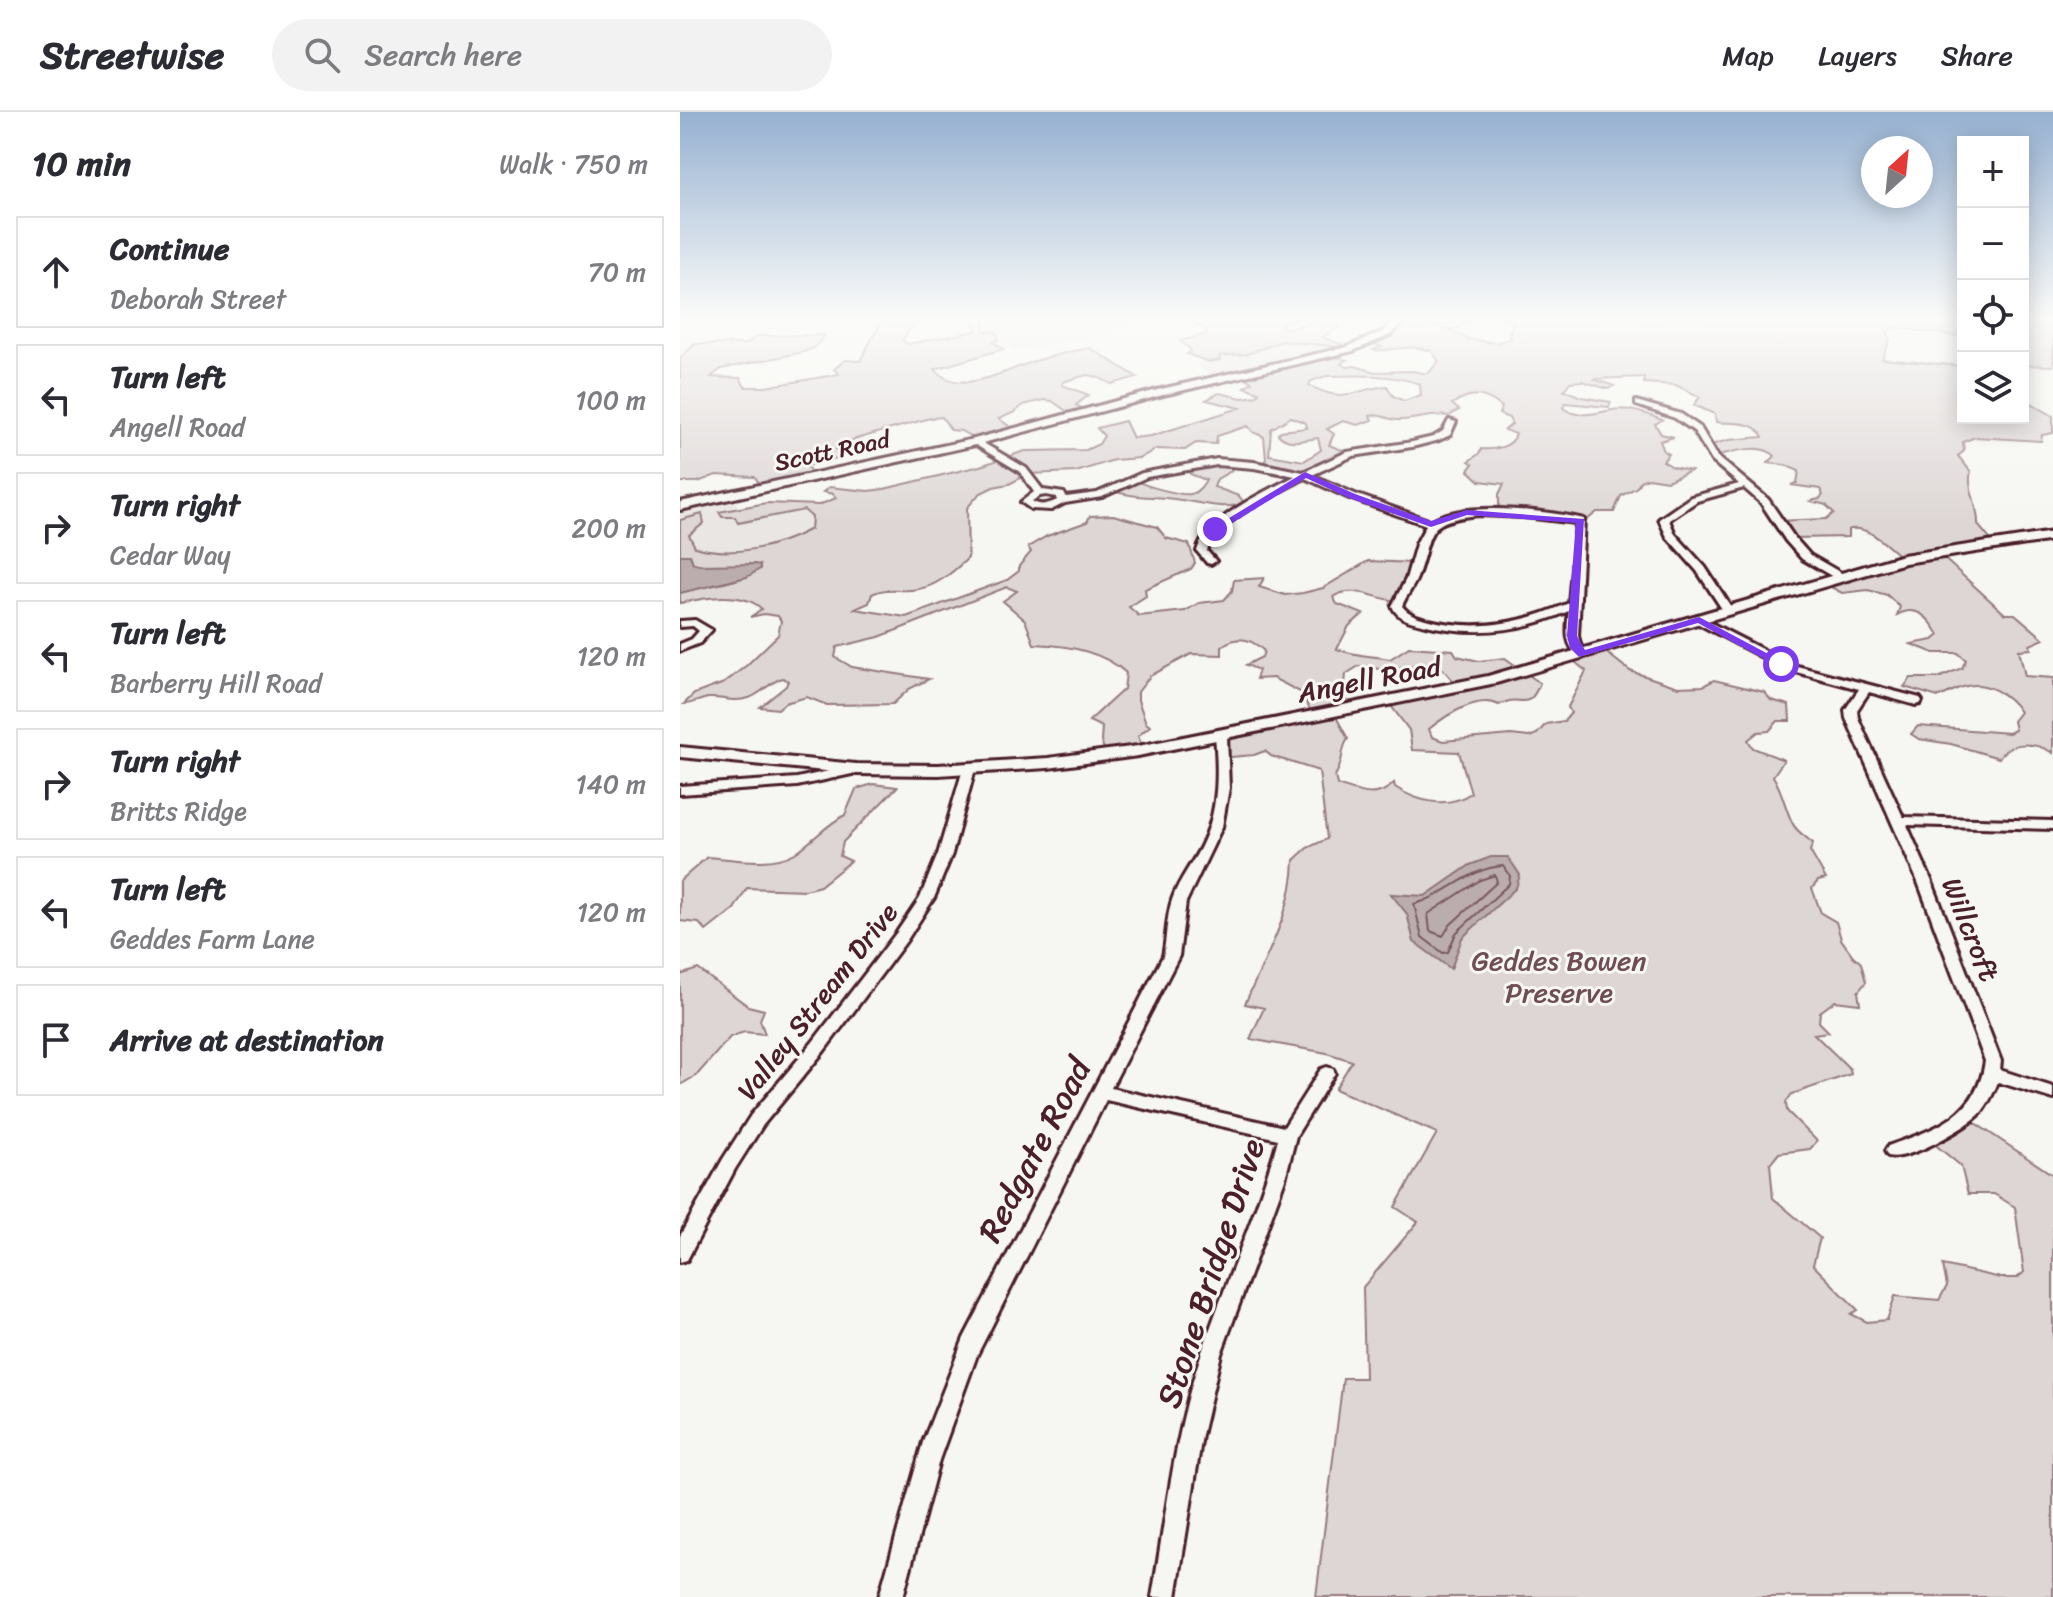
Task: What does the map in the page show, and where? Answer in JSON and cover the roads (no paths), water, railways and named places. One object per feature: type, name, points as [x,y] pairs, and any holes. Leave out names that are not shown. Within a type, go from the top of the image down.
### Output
[{"type":"main road","name":"Scott Road","points":[[680,506],[975,442],[1184,386]]},
{"type":"main road","name":"Angell Road","points":[[680,752],[856,769],[969,769],[1097,758],[1479,683],[1839,576],[1949,549],[2053,536]]},
{"type":"street","points":[[1639,403],[1678,416],[1697,429],[1715,459],[1765,501],[1806,557],[1839,576]]},
{"type":"street","points":[[1211,561],[1202,551],[1215,529],[1305,475],[1349,454],[1435,439],[1447,433],[1452,422]]},
{"type":"street","points":[[975,442],[1023,470],[1040,493]]},
{"type":"street","points":[[1062,501],[1063,498],[1055,493],[1040,493],[1027,498],[1028,505],[1051,507],[1062,501],[1089,498],[1145,475],[1205,463],[1254,465],[1305,475],[1352,496],[1431,524]]},
{"type":"street","points":[[1728,610],[1701,569],[1670,535],[1664,519],[1694,499],[1747,485]]},
{"type":"street","points":[[1573,605],[1516,626],[1471,630],[1438,626],[1399,612],[1398,602],[1409,583],[1431,524],[1448,516],[1467,512],[1581,521],[1572,636],[1576,648],[1583,654]]},
{"type":"street","points":[[1699,620],[1789,667],[1916,701]]},
{"type":"street","points":[[680,624],[695,623],[706,630],[696,641],[680,648]]},
{"type":"street","name":"Willcroft","points":[[1866,688],[1851,710],[1852,718],[1925,882],[1980,1023],[1993,1061],[1993,1074]]},
{"type":"street","name":"Redgate Road","points":[[891,1597],[907,1549],[922,1480],[952,1389],[987,1307],[1164,973],[1176,932],[1176,909],[1181,894],[1215,828],[1224,782],[1221,735]]},
{"type":"street","points":[[680,790],[797,782],[856,769]]},
{"type":"street","name":"Valley Stream Drive","points":[[680,1254],[757,1120],[818,1047],[907,930],[927,898],[945,854],[969,769]]},
{"type":"street","points":[[1896,821],[2053,825]]},
{"type":"street","name":"Stone Bridge Drive","points":[[1164,1597],[1191,1435],[1207,1368],[1276,1179],[1288,1135],[1327,1073]]},
{"type":"street","points":[[1894,1151],[1929,1138],[1962,1120],[1975,1109],[1986,1093],[1993,1074],[2053,1093]]},
{"type":"street","points":[[1100,1092],[1288,1135]]},
{"type":"water","points":[[680,555],[690,555],[693,563],[701,565],[755,564],[760,565],[760,569],[747,577],[680,593]]},
{"type":"water","points":[[1491,857],[1508,857],[1520,875],[1516,888],[1462,938],[1451,969],[1414,942],[1407,914],[1391,894],[1425,896],[1470,865]]},
{"type":"park label","name":"Geddes Bowen Preserve","points":[[1559,976]]}]
